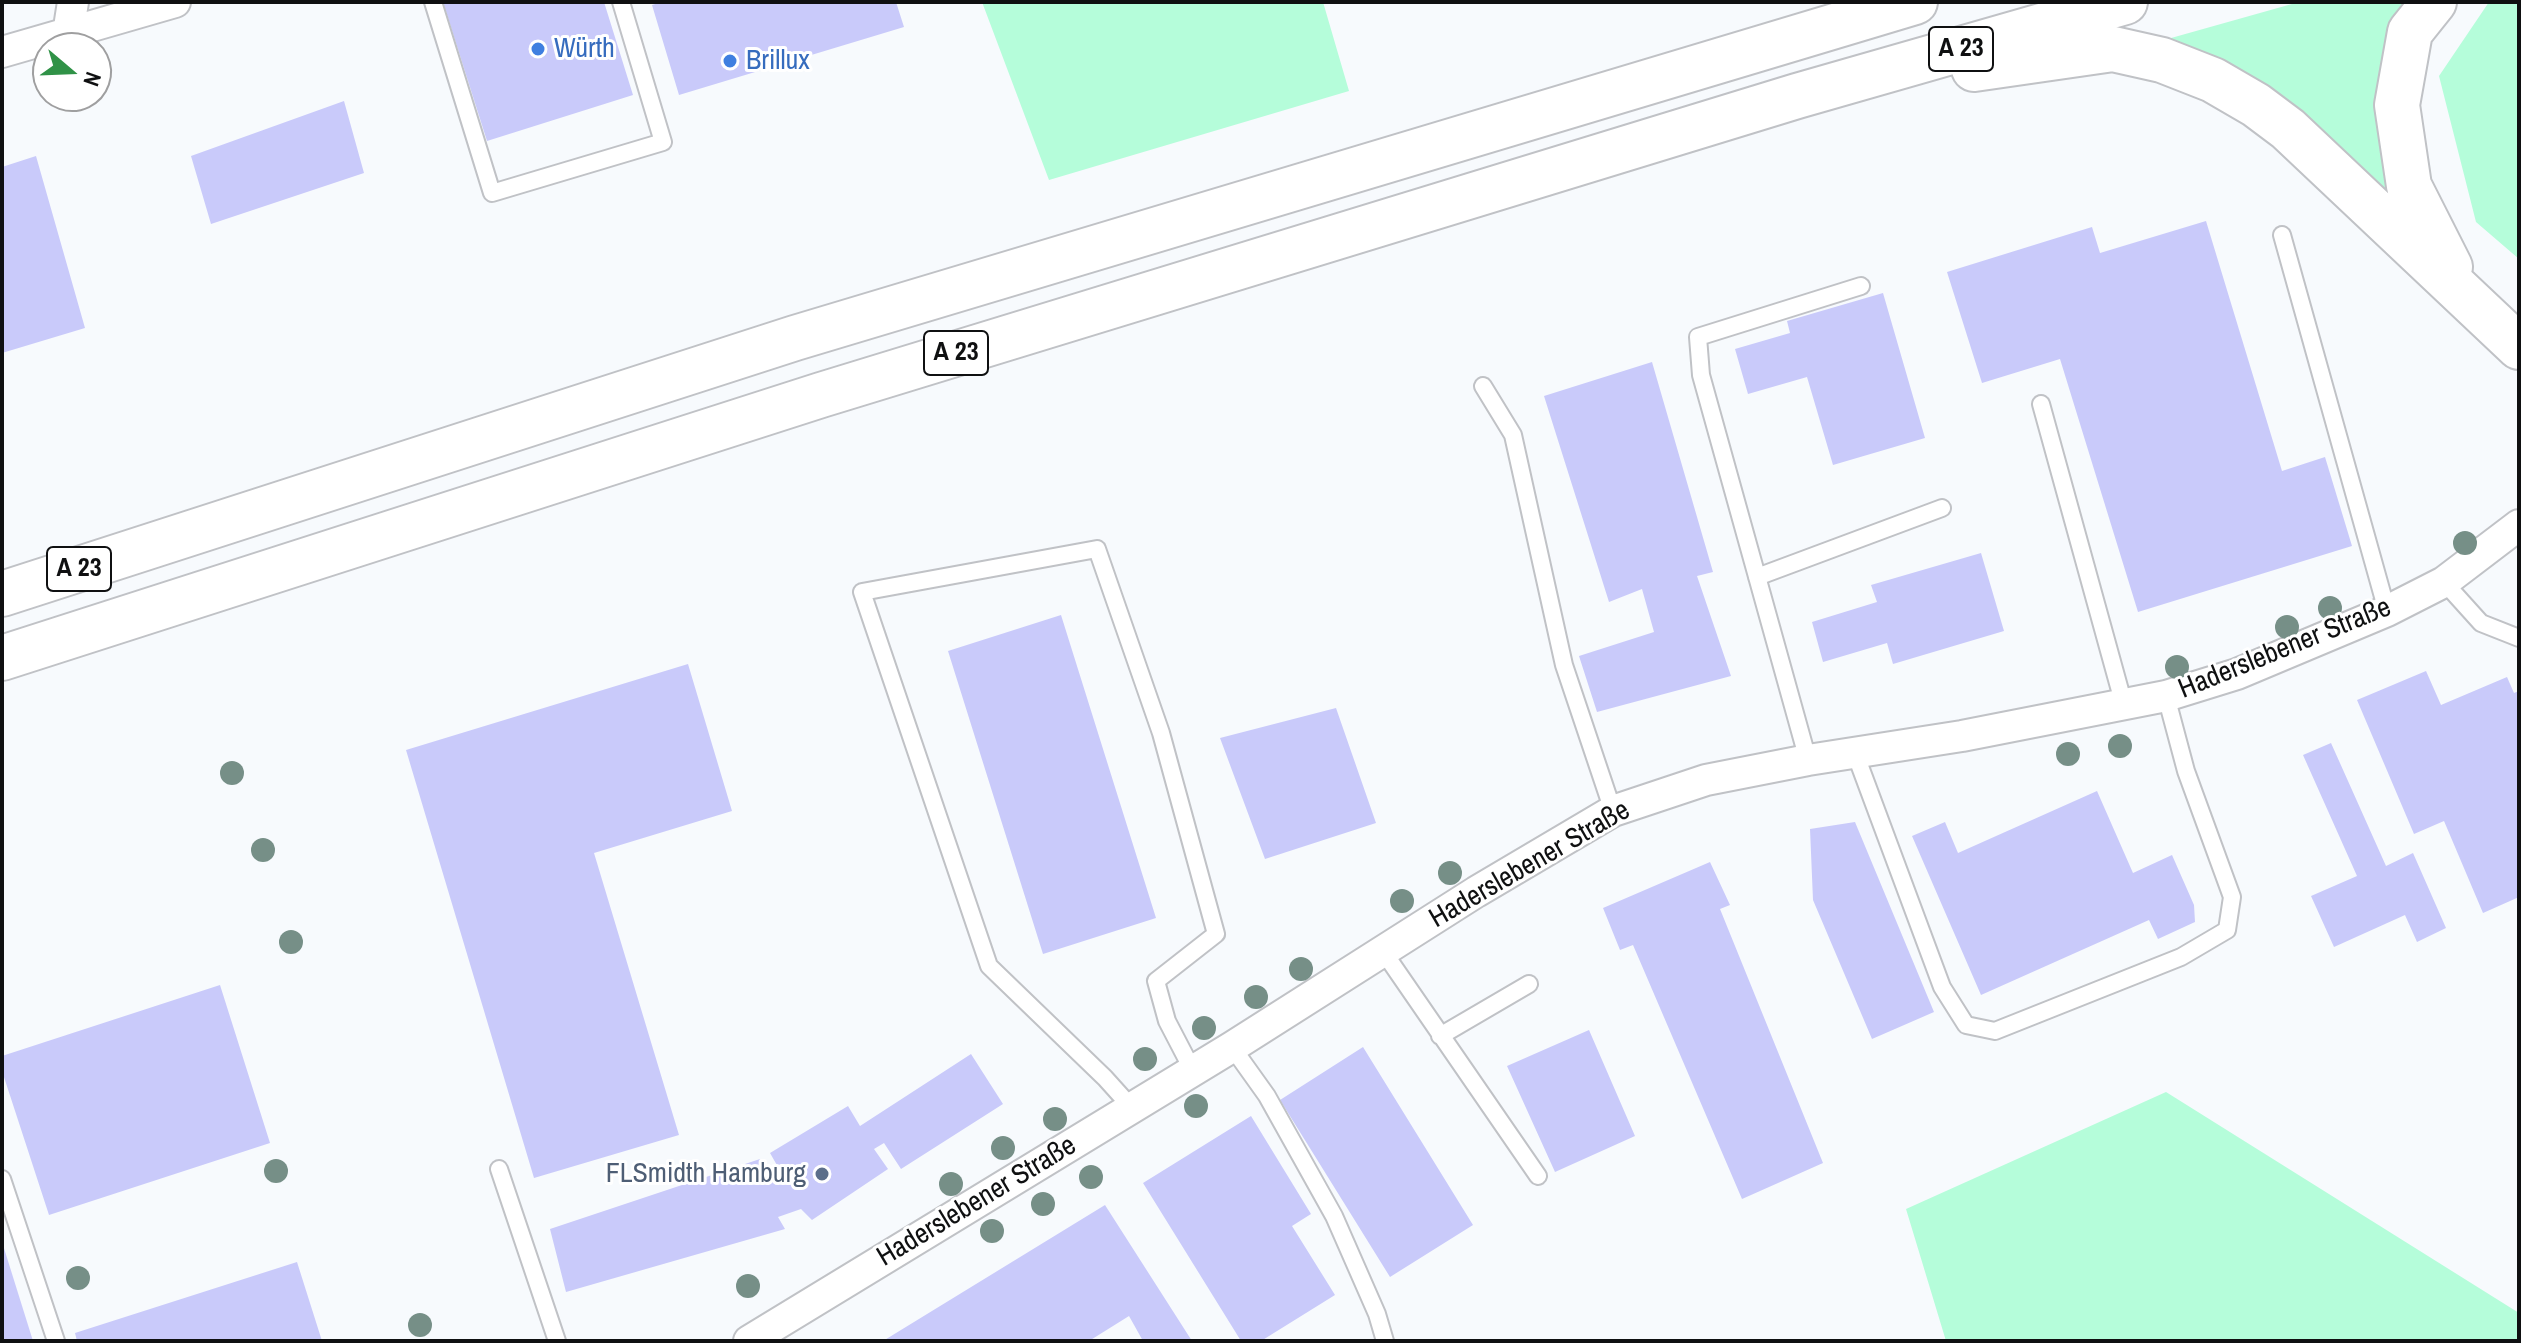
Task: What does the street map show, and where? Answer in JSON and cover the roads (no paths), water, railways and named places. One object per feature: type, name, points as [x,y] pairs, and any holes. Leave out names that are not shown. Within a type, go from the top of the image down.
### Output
[{"type":"highway","name":"A 23","points":[[2,594],[795,338],[1915,2]]},
{"type":"highway","name":"A 23","points":[[2,658],[821,395],[1797,96],[2125,2]]},
{"type":"highway","points":[[2434,2],[2410,32],[2397,105],[2409,186],[2464,294]]},
{"type":"highway","points":[[1797,96],[2113,49],[2162,60],[2213,80],[2256,105],[2288,129],[2519,347]]},
{"type":"street","points":[[68,32],[73,2]]},
{"type":"street","points":[[75,32],[175,2]]},
{"type":"street","points":[[2,52],[32,44]]},
{"type":"street","name":"Haderslebener Straße","points":[[749,1341],[1613,811],[1706,780],[2124,705],[2166,696],[2237,674],[2387,611],[2444,582],[2519,525]]},
{"type":"lane","points":[[433,2],[492,193],[663,142],[621,2]]},
{"type":"lane","points":[[2282,235],[2387,611]]},
{"type":"lane","points":[[1808,760],[1701,375],[1698,337],[1861,286]]},
{"type":"lane","points":[[1483,386],[1513,435],[1564,665],[1613,811]]},
{"type":"lane","points":[[2041,404],[2124,705]]},
{"type":"lane","points":[[1757,577],[1942,508]]},
{"type":"lane","points":[[1132,1108],[989,966],[862,592],[1097,549],[1161,733],[1216,934],[1156,981],[1167,1021],[1193,1071]]},
{"type":"lane","points":[[2444,582],[2481,623],[2519,638]]},
{"type":"lane","points":[[1855,753],[1942,987],[1966,1025],[1995,1031],[2181,957],[2227,930],[2232,897],[2186,771],[2166,696]]},
{"type":"lane","points":[[1383,951],[1538,1176]]},
{"type":"lane","points":[[1440,1036],[1529,984]]},
{"type":"lane","points":[[1232,1047],[1267,1096],[1334,1216],[1377,1314],[1385,1341]]},
{"type":"lane","points":[[499,1169],[557,1341]]},
{"type":"lane","points":[[2,1179],[56,1341]]},
{"type":"place","name":"Würth","points":[[538,49]]},
{"type":"place","name":"Brillux","points":[[730,61]]},
{"type":"place","name":"FLSmidth Hamburg","points":[[822,1174]]}]
